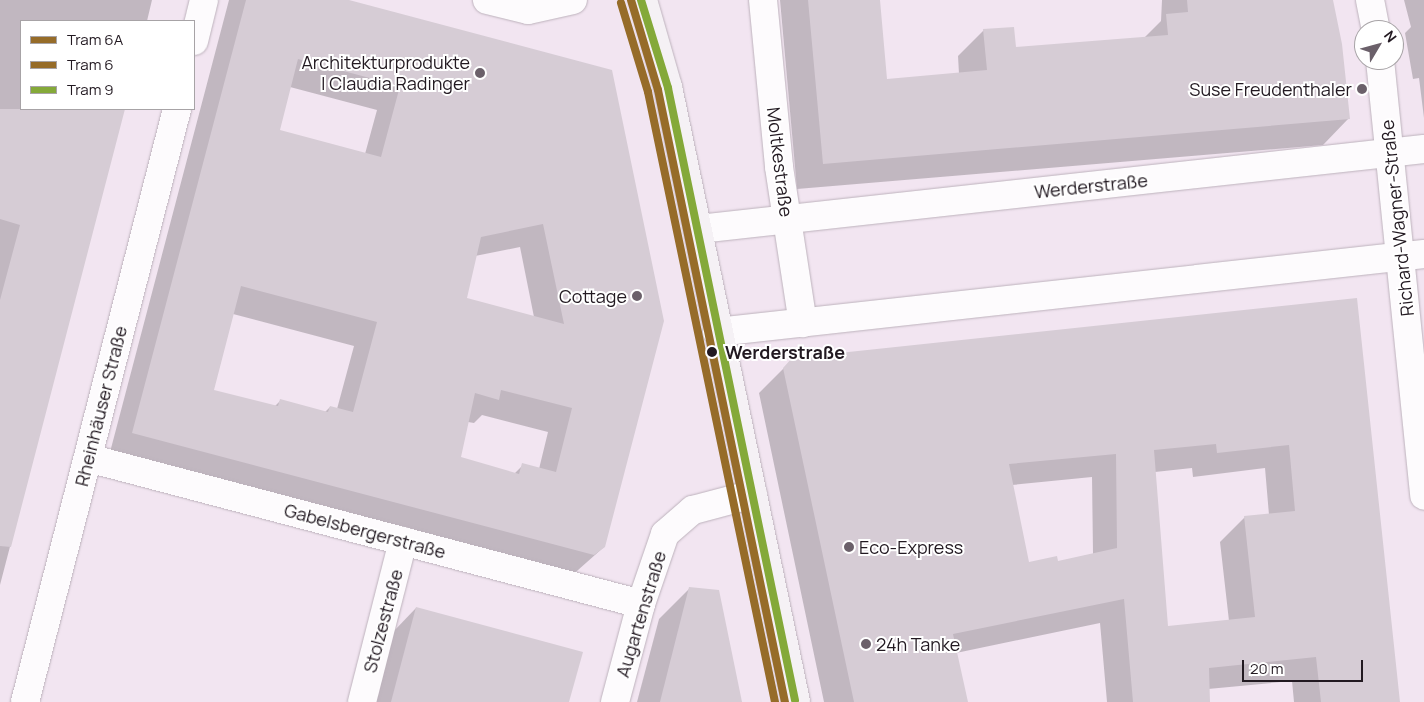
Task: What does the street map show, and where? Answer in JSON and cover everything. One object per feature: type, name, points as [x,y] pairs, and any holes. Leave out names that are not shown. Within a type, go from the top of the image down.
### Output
[{"type":"street","points":[[195,37],[204,0]]},
{"type":"street","points":[[488,0],[528,10],[573,0]]},
{"type":"street","points":[[643,0],[668,88],[699,229],[717,332],[796,702]]},
{"type":"street","name":"Moltkestraße","points":[[763,0],[777,155],[803,323]]},
{"type":"street","points":[[1370,0],[1374,20]]},
{"type":"street","name":"Richard-Wagner-Straße","points":[[1381,70],[1390,152],[1413,256],[1424,496]]},
{"type":"street","name":"Rheinhäuser Straße","points":[[25,702],[177,110]]},
{"type":"street","name":"Werderstraße","points":[[699,229],[1424,148]]},
{"type":"street","points":[[717,332],[1413,256]]},
{"type":"street","name":"Gabelsbergerstraße","points":[[88,458],[642,604]]},
{"type":"street","name":"Augartenstraße","points":[[615,702],[642,604],[665,534],[693,510],[753,494]]},
{"type":"street","name":"Stolzestraße","points":[[362,702],[403,541]]},
{"type":"building","points":[[246,0],[349,0],[612,70],[664,321],[605,547],[594,555],[132,433]],"holes":[[[298,59],[400,86],[381,157],[280,130]],[[543,224],[564,324],[467,298],[481,237]],[[241,286],[377,322],[353,412],[330,406],[328,412],[280,399],[278,406],[214,390]],[[501,390],[572,408],[556,472],[522,463],[519,474],[461,457],[475,393],[499,400]]]},
{"type":"building","points":[[808,0],[880,0],[887,79],[987,70],[983,29],[1014,27],[1016,47],[1168,35],[1166,14],[1188,12],[1187,0],[1333,0],[1342,44],[1350,119],[823,164]]},
{"type":"building","points":[[0,109],[125,110],[11,547],[0,546],[0,300],[20,225],[0,219]]},
{"type":"building","points":[[1357,298],[1400,702],[1321,702],[1316,657],[1209,668],[1210,702],[1133,702],[1124,599],[953,634],[968,702],[854,702],[783,368],[792,358]],"holes":[[[1216,444],[1217,453],[1289,445],[1295,511],[1244,516],[1255,617],[1168,626],[1154,450]],[[1116,454],[1117,548],[1058,561],[1057,556],[1029,562],[1009,464]]]},
{"type":"building","points":[[689,587],[719,590],[742,702],[660,702]]},
{"type":"building","points":[[416,607],[583,652],[569,702],[391,702]]},
{"type":"tram line","name":"6A","points":[[631,0],[658,90],[785,702]]},
{"type":"tram line","name":"9","points":[[641,0],[668,88],[795,700]]},
{"type":"tram line","name":"6","points":[[621,3],[648,92],[775,702]]},
{"type":"place","name":"Architekturprodukte | Claudia Radinger","points":[[480,73]]},
{"type":"place","name":"Suse Freudenthaler","points":[[1362,89]]},
{"type":"place","name":"Cottage","points":[[637,296]]},
{"type":"place","name":"Werderstraße","points":[[712,352]]},
{"type":"place","name":"Eco-Express","points":[[849,547]]},
{"type":"place","name":"24h Tanke","points":[[866,644]]}]
